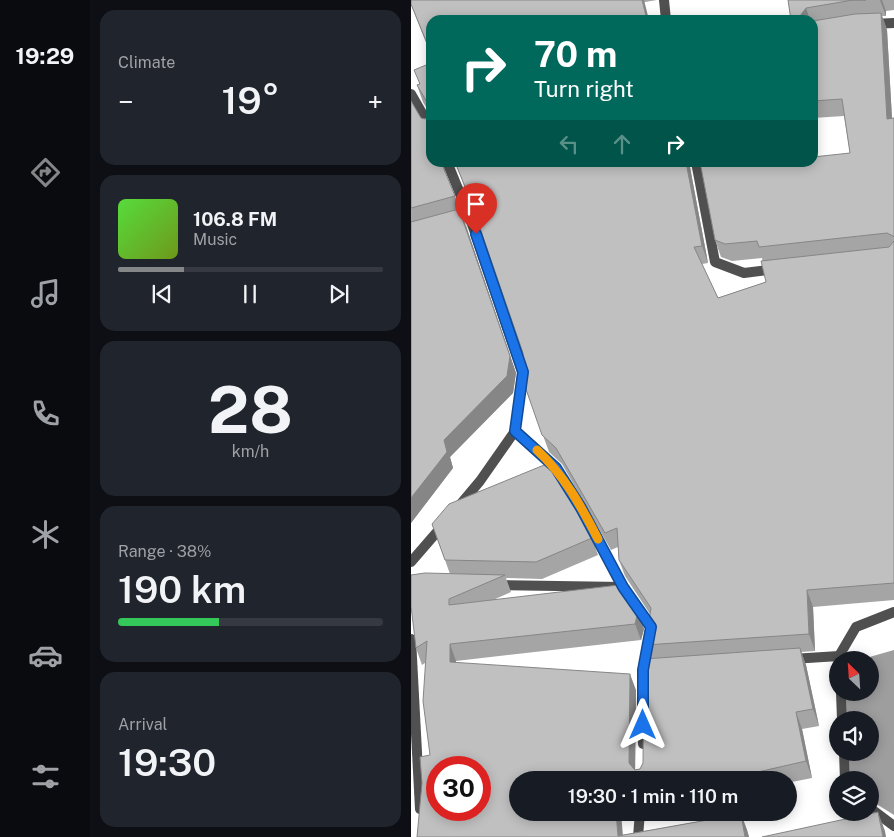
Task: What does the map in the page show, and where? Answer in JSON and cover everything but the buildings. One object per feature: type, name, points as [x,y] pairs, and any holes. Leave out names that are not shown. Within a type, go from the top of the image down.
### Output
[{"type":"street","points":[[664,0],[666,15]]},
{"type":"street","points":[[860,24],[894,24]]},
{"type":"street","points":[[411,94],[426,120]]},
{"type":"street","points":[[411,562],[480,482],[515,431],[523,372],[449,167]]},
{"type":"street","points":[[696,167],[715,262],[744,273],[790,268]]},
{"type":"street","points":[[515,431],[556,468],[581,508],[623,587],[651,627],[643,670],[643,753]]},
{"type":"street","points":[[487,585],[623,587]]},
{"type":"street","points":[[843,651],[856,627],[894,612]]},
{"type":"street","points":[[411,639],[421,799],[420,823]]},
{"type":"street","points":[[780,660],[829,658]]},
{"type":"street","points":[[643,670],[673,668]]},
{"type":"street","points":[[879,815],[894,826]]},
{"type":"street","points":[[638,837],[639,821]]},
{"type":"shaded area","points":[[894,650],[894,815],[879,806],[879,771],[850,771],[849,761],[879,761],[879,711],[847,711],[846,701],[879,701],[879,654]]},
{"type":"slow traffic","points":[[537,450],[556,468],[598,539]]},
{"type":"route","points":[[476,234],[523,372],[515,431],[556,468],[581,508],[623,587],[651,627],[643,670],[643,725]]}]
